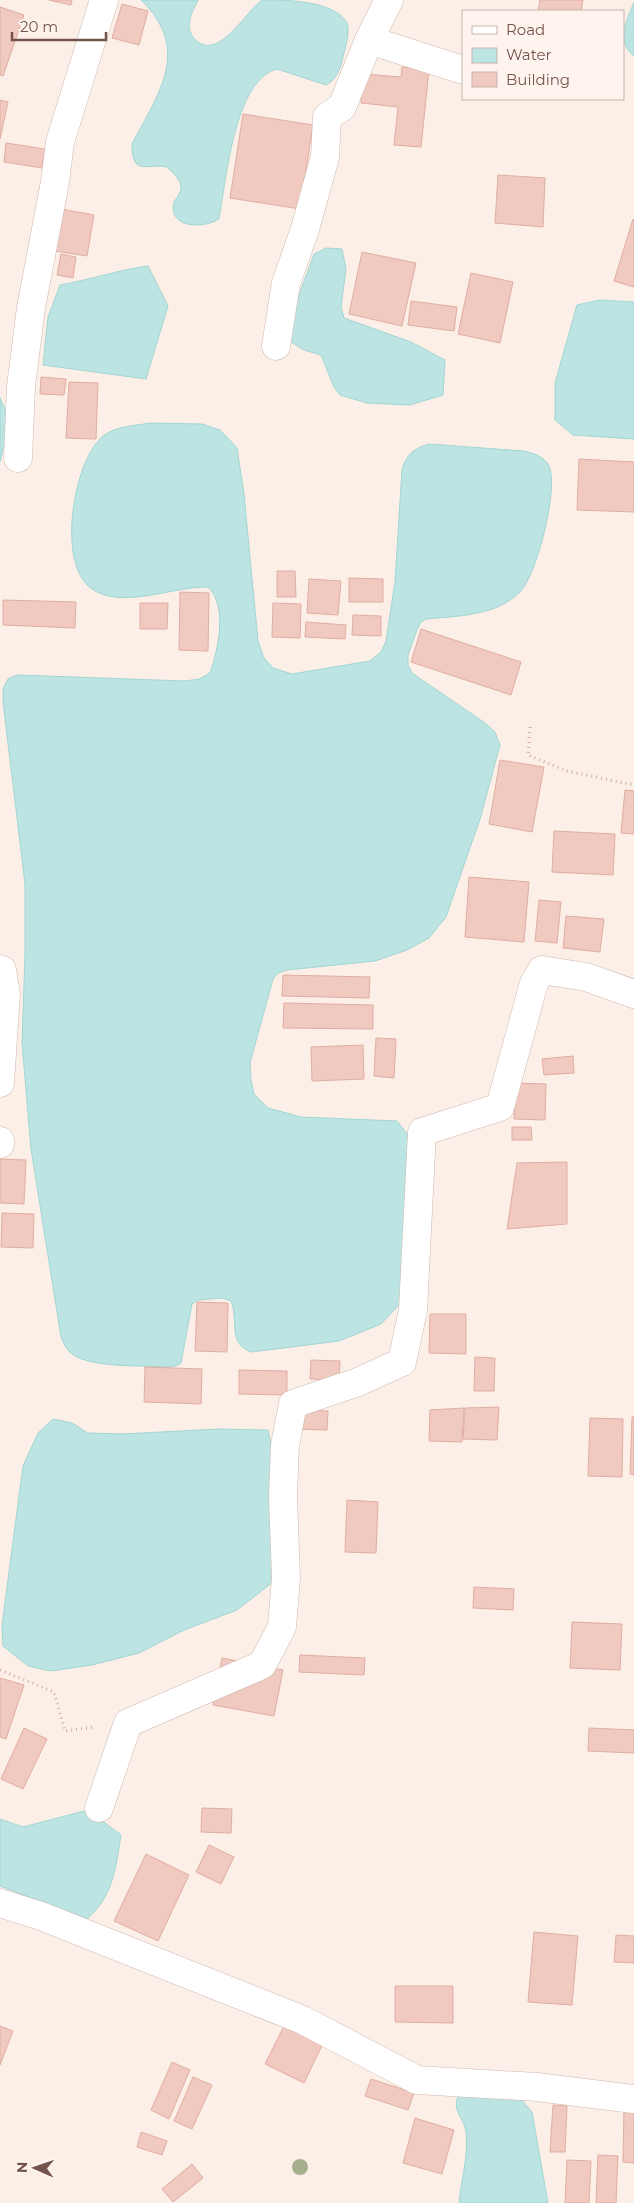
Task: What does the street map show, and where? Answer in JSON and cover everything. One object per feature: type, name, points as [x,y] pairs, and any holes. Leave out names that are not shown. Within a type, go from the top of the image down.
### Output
[{"type":"street","points":[[18,458],[21,386],[31,308],[55,182],[60,142],[104,0]]},
{"type":"street","points":[[276,346],[286,283],[305,229],[325,157],[327,117],[342,107],[369,40],[389,0]]},
{"type":"street","points":[[369,40],[462,70]]},
{"type":"street","points":[[0,969],[2,970],[6,994],[0,1083]]},
{"type":"street","points":[[99,1808],[128,1723],[262,1666],[282,1627],[286,1578],[283,1496],[285,1445],[293,1404],[358,1382],[402,1362],[412,1310],[422,1132],[500,1106],[534,983],[542,970],[586,977],[634,994]]},
{"type":"street","points":[[0,1903],[50,1920],[303,2020],[417,2080],[537,2087],[634,2099]]},
{"type":"path","points":[[530,727],[528,755],[567,771],[634,785]]},
{"type":"path","points":[[0,1670],[54,1692],[65,1731],[128,1723]]},
{"type":"water","points":[[141,0],[198,0],[190,18],[189,28],[193,37],[202,44],[211,45],[230,34],[262,0],[296,1],[321,6],[341,15],[347,23],[347,38],[342,63],[336,76],[326,85],[277,69],[262,77],[251,92],[234,134],[219,219],[214,222],[192,225],[179,220],[173,208],[181,189],[177,178],[167,167],[142,166],[138,165],[135,161],[132,144],[160,89],[166,71],[168,54],[165,36],[156,18]]},
{"type":"water","points":[[634,2],[634,56],[625,44],[624,30]]},
{"type":"water","points":[[326,248],[342,249],[346,269],[341,307],[344,318],[411,342],[445,360],[443,395],[410,405],[367,403],[340,395],[334,387],[321,355],[304,350],[288,340],[295,306],[314,254]]},
{"type":"water","points":[[148,266],[168,306],[146,379],[43,365],[48,317],[60,285]]},
{"type":"water","points":[[600,300],[634,302],[634,439],[573,435],[555,420],[555,383],[577,305]]},
{"type":"water","points":[[0,398],[10,420],[0,462]]},
{"type":"water","points":[[150,423],[202,424],[220,430],[237,448],[244,494],[258,641],[264,658],[273,668],[292,674],[370,661],[381,652],[386,641],[395,582],[402,469],[406,459],[415,450],[429,444],[523,451],[541,457],[549,466],[551,477],[549,511],[545,530],[527,583],[520,592],[500,606],[488,610],[426,619],[421,622],[417,630],[408,655],[408,665],[412,673],[485,723],[495,732],[500,745],[481,816],[446,917],[429,938],[407,950],[375,961],[287,970],[278,973],[273,979],[250,1063],[254,1094],[268,1108],[301,1117],[397,1121],[408,1135],[401,1303],[381,1324],[339,1341],[252,1352],[244,1349],[236,1338],[231,1301],[222,1298],[198,1300],[192,1304],[181,1363],[176,1366],[166,1367],[114,1365],[86,1360],[75,1356],[68,1350],[61,1337],[31,1149],[22,1043],[25,884],[3,702],[3,689],[8,679],[17,675],[185,681],[199,679],[210,673],[216,653],[220,616],[214,595],[208,587],[148,596],[118,597],[104,595],[92,589],[81,577],[74,558],[72,537],[73,513],[77,489],[92,449],[103,436],[114,430]]},
{"type":"water","points":[[53,1419],[72,1423],[88,1433],[122,1434],[219,1429],[268,1430],[275,1464],[273,1582],[237,1610],[184,1630],[139,1653],[92,1665],[51,1671],[28,1666],[3,1646],[2,1625],[23,1466],[38,1433]]},
{"type":"water","points":[[88,1810],[121,1835],[115,1870],[108,1891],[103,1901],[87,1919],[0,1886],[0,1819],[23,1827]]},
{"type":"water","points":[[460,2092],[521,2099],[532,2112],[548,2203],[459,2203],[467,2140],[456,2104]]},
{"type":"building","points":[[49,0],[72,0],[71,5]]},
{"type":"building","points":[[540,0],[583,0],[581,10],[538,10]]},
{"type":"building","points":[[122,4],[148,11],[139,45],[112,38]]},
{"type":"building","points":[[0,7],[24,15],[3,76],[0,75]]},
{"type":"building","points":[[402,67],[429,70],[421,147],[394,145],[398,107],[361,103],[363,74],[401,77]]},
{"type":"building","points":[[0,100],[8,102],[0,139]]},
{"type":"building","points":[[243,114],[313,125],[300,209],[230,198]]},
{"type":"building","points":[[6,143],[45,149],[42,168],[4,162]]},
{"type":"building","points":[[498,175],[545,178],[543,227],[495,223]]},
{"type":"building","points":[[61,209],[94,215],[87,256],[54,251]]},
{"type":"building","points":[[634,220],[634,287],[614,281]]},
{"type":"building","points":[[362,252],[416,263],[402,326],[349,314]]},
{"type":"building","points":[[61,254],[76,257],[73,278],[57,275]]},
{"type":"building","points":[[471,273],[513,282],[500,343],[458,334]]},
{"type":"building","points":[[411,301],[457,307],[454,331],[408,325]]},
{"type":"building","points":[[41,377],[66,379],[64,395],[40,394]]},
{"type":"building","points":[[69,382],[98,383],[96,439],[66,438]]},
{"type":"building","points":[[579,459],[634,462],[634,512],[577,510]]},
{"type":"building","points":[[277,571],[295,571],[296,597],[277,597]]},
{"type":"building","points":[[349,578],[383,579],[383,602],[349,602]]},
{"type":"building","points":[[309,579],[341,581],[338,615],[307,613]]},
{"type":"building","points":[[180,592],[209,593],[208,651],[179,650]]},
{"type":"building","points":[[3,600],[76,602],[75,628],[3,625]]},
{"type":"building","points":[[140,603],[168,603],[167,629],[140,629]]},
{"type":"building","points":[[273,603],[301,604],[300,638],[272,637]]},
{"type":"building","points":[[353,615],[381,616],[381,636],[352,635]]},
{"type":"building","points":[[306,622],[346,625],[345,639],[305,637]]},
{"type":"building","points":[[421,629],[521,662],[511,695],[411,662]]},
{"type":"building","points":[[500,760],[544,767],[532,832],[489,824]]},
{"type":"building","points":[[625,790],[634,791],[634,834],[621,833]]},
{"type":"building","points":[[554,831],[615,834],[613,875],[552,872]]},
{"type":"building","points":[[469,877],[529,882],[524,942],[465,937]]},
{"type":"building","points":[[539,900],[561,902],[557,943],[535,941]]},
{"type":"building","points":[[566,916],[604,919],[600,952],[563,948]]},
{"type":"building","points":[[283,975],[370,977],[369,998],[282,996]]},
{"type":"building","points":[[284,1003],[373,1005],[373,1029],[283,1028]]},
{"type":"building","points":[[376,1038],[396,1039],[394,1078],[374,1076]]},
{"type":"building","points":[[363,1045],[364,1079],[312,1081],[311,1047]]},
{"type":"building","points":[[573,1056],[574,1073],[544,1075],[542,1059]]},
{"type":"building","points":[[516,1083],[546,1084],[545,1120],[514,1119]]},
{"type":"building","points":[[512,1127],[531,1127],[532,1140],[512,1140]]},
{"type":"building","points":[[0,1159],[26,1160],[24,1204],[0,1203]]},
{"type":"building","points":[[567,1162],[567,1224],[507,1229],[517,1163]]},
{"type":"building","points":[[2,1213],[34,1214],[33,1248],[1,1247]]},
{"type":"building","points":[[197,1302],[228,1303],[227,1352],[195,1351]]},
{"type":"building","points":[[430,1314],[466,1314],[466,1354],[429,1353]]},
{"type":"building","points":[[475,1357],[495,1358],[494,1391],[474,1391]]},
{"type":"building","points":[[311,1360],[340,1361],[339,1380],[310,1379]]},
{"type":"building","points":[[145,1367],[202,1369],[201,1404],[144,1402]]},
{"type":"building","points":[[239,1370],[287,1371],[287,1395],[239,1394]]},
{"type":"building","points":[[499,1407],[497,1440],[463,1439],[465,1408]]},
{"type":"building","points":[[464,1408],[462,1442],[429,1441],[430,1410]]},
{"type":"building","points":[[296,1410],[328,1411],[327,1430],[295,1429]]},
{"type":"building","points":[[632,1417],[634,1417],[634,1475],[630,1474]]},
{"type":"building","points":[[590,1418],[623,1419],[622,1477],[588,1476]]},
{"type":"building","points":[[347,1500],[378,1502],[376,1553],[345,1552]]},
{"type":"building","points":[[474,1587],[514,1589],[513,1610],[473,1608]]},
{"type":"building","points":[[572,1622],[622,1624],[620,1670],[570,1668]]},
{"type":"building","points":[[300,1655],[365,1658],[364,1675],[299,1672]]},
{"type":"building","points":[[222,1658],[283,1670],[274,1716],[213,1705]]},
{"type":"building","points":[[0,1678],[24,1685],[6,1739],[0,1737]]},
{"type":"building","points":[[24,1728],[47,1739],[23,1789],[1,1779]]},
{"type":"building","points":[[589,1728],[634,1730],[634,1753],[588,1751]]},
{"type":"building","points":[[202,1808],[232,1809],[231,1833],[201,1832]]},
{"type":"building","points":[[209,1845],[234,1857],[221,1884],[196,1872]]},
{"type":"building","points":[[146,1854],[189,1875],[158,1941],[114,1921]]},
{"type":"building","points":[[534,1932],[578,1936],[572,2005],[528,2002]]},
{"type":"building","points":[[616,1935],[634,1936],[634,1963],[614,1962]]},
{"type":"building","points":[[395,1986],[453,1986],[453,2023],[395,2022]]},
{"type":"building","points":[[287,2020],[325,2039],[304,2083],[265,2064]]},
{"type":"building","points":[[0,2026],[13,2031],[0,2065]]},
{"type":"building","points":[[172,2062],[190,2070],[169,2119],[151,2110]]},
{"type":"building","points":[[193,2077],[212,2085],[192,2129],[174,2121]]},
{"type":"building","points":[[371,2079],[414,2093],[408,2110],[365,2096]]},
{"type":"building","points":[[553,2105],[567,2106],[565,2152],[550,2152]]},
{"type":"building","points":[[624,2107],[634,2107],[634,2163],[623,2162]]},
{"type":"building","points":[[415,2118],[454,2130],[442,2174],[403,2163]]},
{"type":"building","points":[[141,2132],[167,2141],[162,2155],[137,2147]]},
{"type":"building","points":[[598,2155],[618,2156],[616,2203],[596,2203]]},
{"type":"building","points":[[567,2160],[591,2161],[589,2203],[565,2203]]},
{"type":"building","points":[[192,2164],[203,2178],[173,2202],[162,2189]]}]
